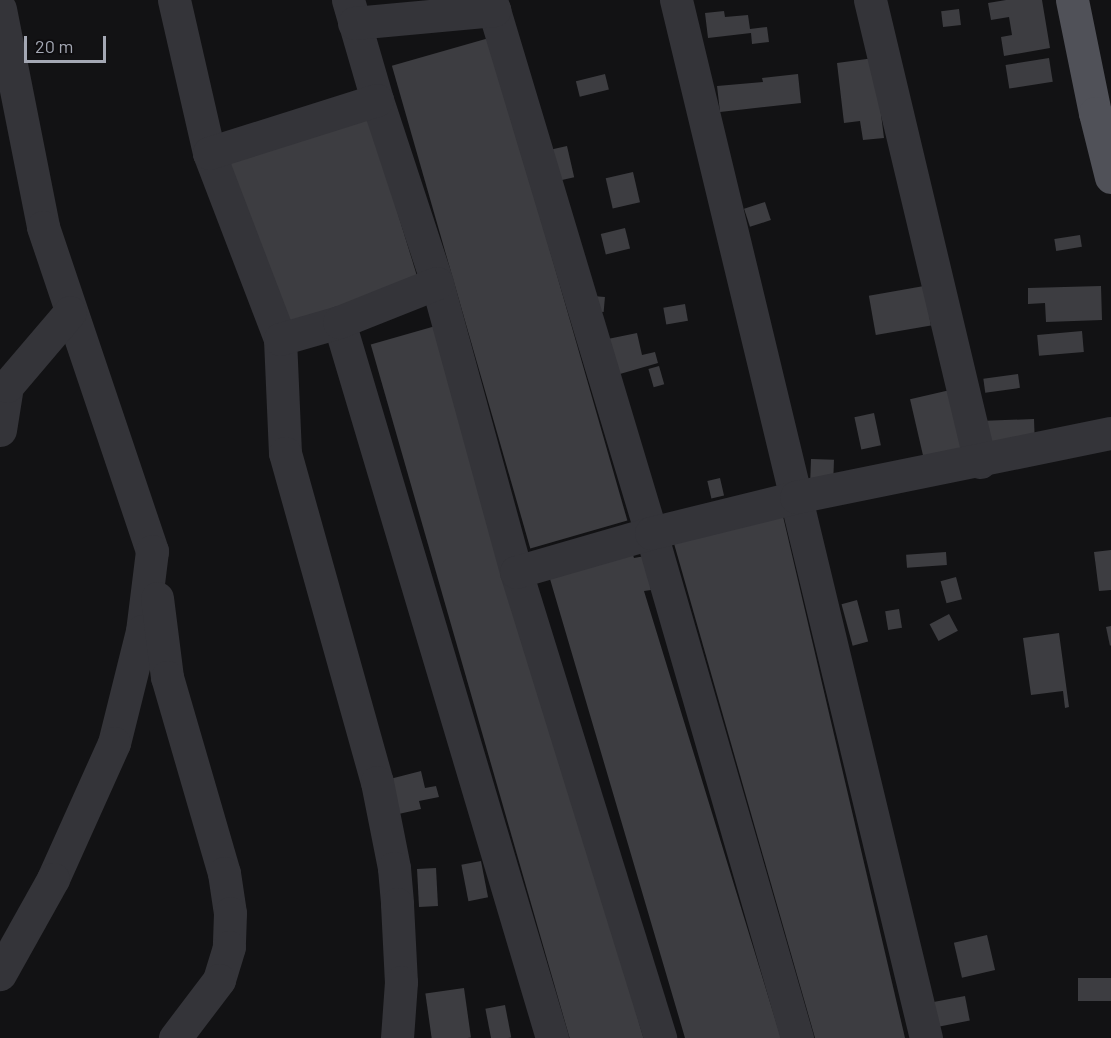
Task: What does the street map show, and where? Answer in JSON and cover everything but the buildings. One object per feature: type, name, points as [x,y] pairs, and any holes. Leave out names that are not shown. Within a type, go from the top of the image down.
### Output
[{"type":"main road","points":[[1072,0],[1095,113],[1111,177]]},
{"type":"street","points":[[174,0],[209,153],[280,339],[285,453],[377,782],[394,868],[400,960],[397,1038]]},
{"type":"street","points":[[676,0],[926,1038]]},
{"type":"street","points":[[870,0],[980,462]]},
{"type":"street","points":[[660,1038],[516,572],[437,283],[376,100],[351,11],[492,5],[651,533],[797,1038]]},
{"type":"street","points":[[0,9],[43,227],[152,551],[167,677],[224,873],[230,913],[229,947],[219,980],[175,1038]]},
{"type":"street","points":[[209,153],[376,100]]},
{"type":"street","points":[[280,339],[339,322],[437,283]]},
{"type":"street","points":[[0,430],[4,385],[70,312]]},
{"type":"street","points":[[339,322],[552,1038]]},
{"type":"street","points":[[516,572],[651,533],[796,497],[980,462],[1111,433]]},
{"type":"street","points":[[0,974],[53,879],[114,743],[142,631],[152,551]]}]
